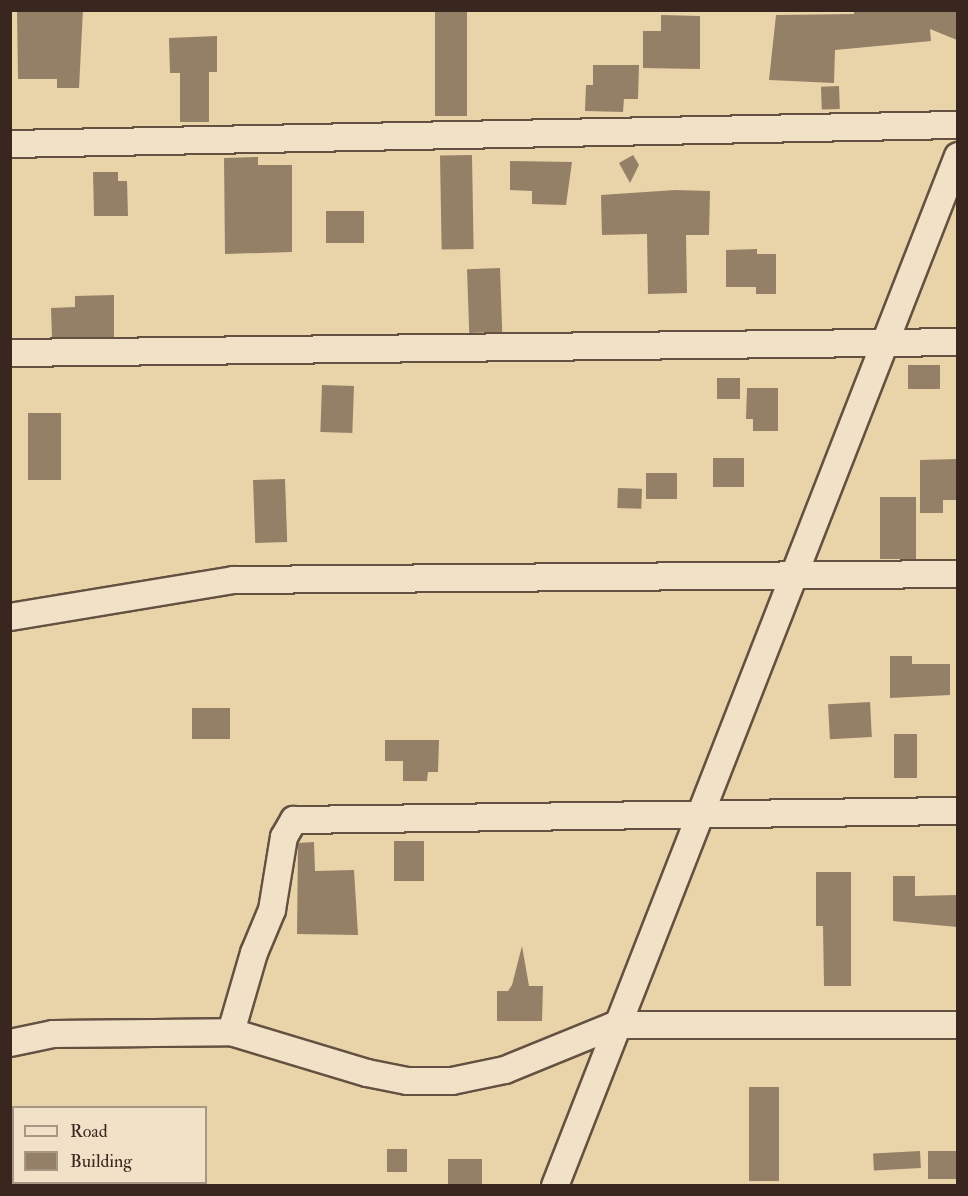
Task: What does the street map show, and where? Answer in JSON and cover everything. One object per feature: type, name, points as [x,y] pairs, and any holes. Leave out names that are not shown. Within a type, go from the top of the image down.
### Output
[{"type":"street","points":[[10,144],[957,125]]},
{"type":"street","points":[[555,1185],[615,1025],[702,813],[791,574],[881,343],[957,156]]},
{"type":"street","points":[[10,352],[957,342]]},
{"type":"street","points":[[10,616],[233,580],[957,574]]},
{"type":"street","points":[[231,1032],[272,910],[284,837],[294,820],[957,811]]},
{"type":"street","points":[[10,1043],[53,1034],[231,1032],[367,1073],[407,1081],[452,1081],[505,1070],[615,1025],[957,1025]]},
{"type":"building","points":[[17,10],[83,10],[79,88],[57,88],[57,79],[18,79]]},
{"type":"building","points":[[435,10],[467,10],[467,116],[435,116]]},
{"type":"building","points":[[854,10],[957,10],[957,40],[930,29],[931,41],[835,50],[834,83],[769,80],[776,15],[854,14]]},
{"type":"building","points":[[661,15],[700,16],[700,69],[643,68],[643,31],[661,31]]},
{"type":"building","points":[[217,36],[217,72],[209,72],[209,122],[180,122],[180,73],[170,73],[169,38]]},
{"type":"building","points":[[593,65],[639,65],[638,99],[624,99],[623,112],[585,111],[586,85],[593,85]]},
{"type":"building","points":[[839,86],[840,109],[822,110],[821,87]]},
{"type":"building","points":[[472,155],[474,249],[442,250],[440,156]]},
{"type":"building","points":[[633,155],[639,165],[630,183],[619,163]]},
{"type":"building","points":[[258,157],[258,165],[292,165],[292,252],[225,254],[224,158]]},
{"type":"building","points":[[510,161],[572,162],[566,205],[532,204],[532,191],[510,190]]},
{"type":"building","points":[[93,172],[118,172],[118,181],[127,181],[128,216],[94,216]]},
{"type":"building","points":[[675,190],[710,191],[709,235],[686,235],[687,293],[648,294],[647,234],[602,235],[601,195]]},
{"type":"building","points":[[326,211],[364,211],[364,243],[326,243]]},
{"type":"building","points":[[757,249],[757,254],[776,254],[776,294],[756,294],[756,287],[726,287],[726,250]]},
{"type":"building","points":[[500,268],[502,332],[469,333],[467,269]]},
{"type":"building","points":[[114,295],[114,337],[52,338],[51,308],[75,307],[75,296]]},
{"type":"building","points":[[908,365],[940,365],[940,389],[908,389]]},
{"type":"building","points":[[717,378],[740,378],[740,399],[717,399]]},
{"type":"building","points":[[322,385],[354,386],[352,433],[320,432]]},
{"type":"building","points":[[747,388],[778,388],[778,431],[753,431],[753,419],[746,419]]},
{"type":"building","points":[[28,413],[61,413],[61,480],[28,480]]},
{"type":"building","points":[[713,458],[744,458],[744,487],[713,487]]},
{"type":"building","points":[[957,459],[957,500],[943,500],[943,513],[920,513],[920,460]]},
{"type":"building","points":[[646,473],[677,473],[677,499],[646,499]]},
{"type":"building","points":[[285,479],[287,542],[255,543],[253,480]]},
{"type":"building","points":[[618,488],[642,489],[641,509],[617,508]]},
{"type":"building","points":[[880,497],[916,497],[916,559],[880,559]]},
{"type":"building","points":[[890,656],[912,656],[912,664],[950,664],[950,695],[890,698]]},
{"type":"building","points":[[870,702],[872,737],[830,739],[828,704]]},
{"type":"building","points":[[192,708],[230,708],[230,739],[192,739]]},
{"type":"building","points":[[894,734],[917,734],[917,778],[894,778]]},
{"type":"building","points":[[385,740],[439,740],[438,772],[428,772],[427,781],[403,781],[403,761],[385,761]]},
{"type":"building","points":[[394,841],[424,841],[424,881],[394,881]]},
{"type":"building","points":[[314,842],[315,871],[354,870],[358,935],[297,934],[298,843]]},
{"type":"building","points":[[816,872],[851,872],[851,986],[824,986],[823,926],[816,926]]},
{"type":"building","points":[[893,876],[915,876],[915,896],[957,895],[957,927],[893,921]]},
{"type":"building","points":[[522,946],[529,986],[543,986],[542,1021],[497,1021],[497,991],[508,991],[512,985]]},
{"type":"building","points":[[749,1087],[779,1087],[779,1181],[749,1181]]},
{"type":"building","points":[[387,1149],[407,1149],[407,1172],[387,1172]]},
{"type":"building","points":[[920,1151],[921,1168],[874,1170],[873,1153]]},
{"type":"building","points":[[928,1151],[957,1151],[957,1179],[928,1179]]},
{"type":"building","points":[[448,1159],[482,1159],[482,1185],[448,1185]]}]
